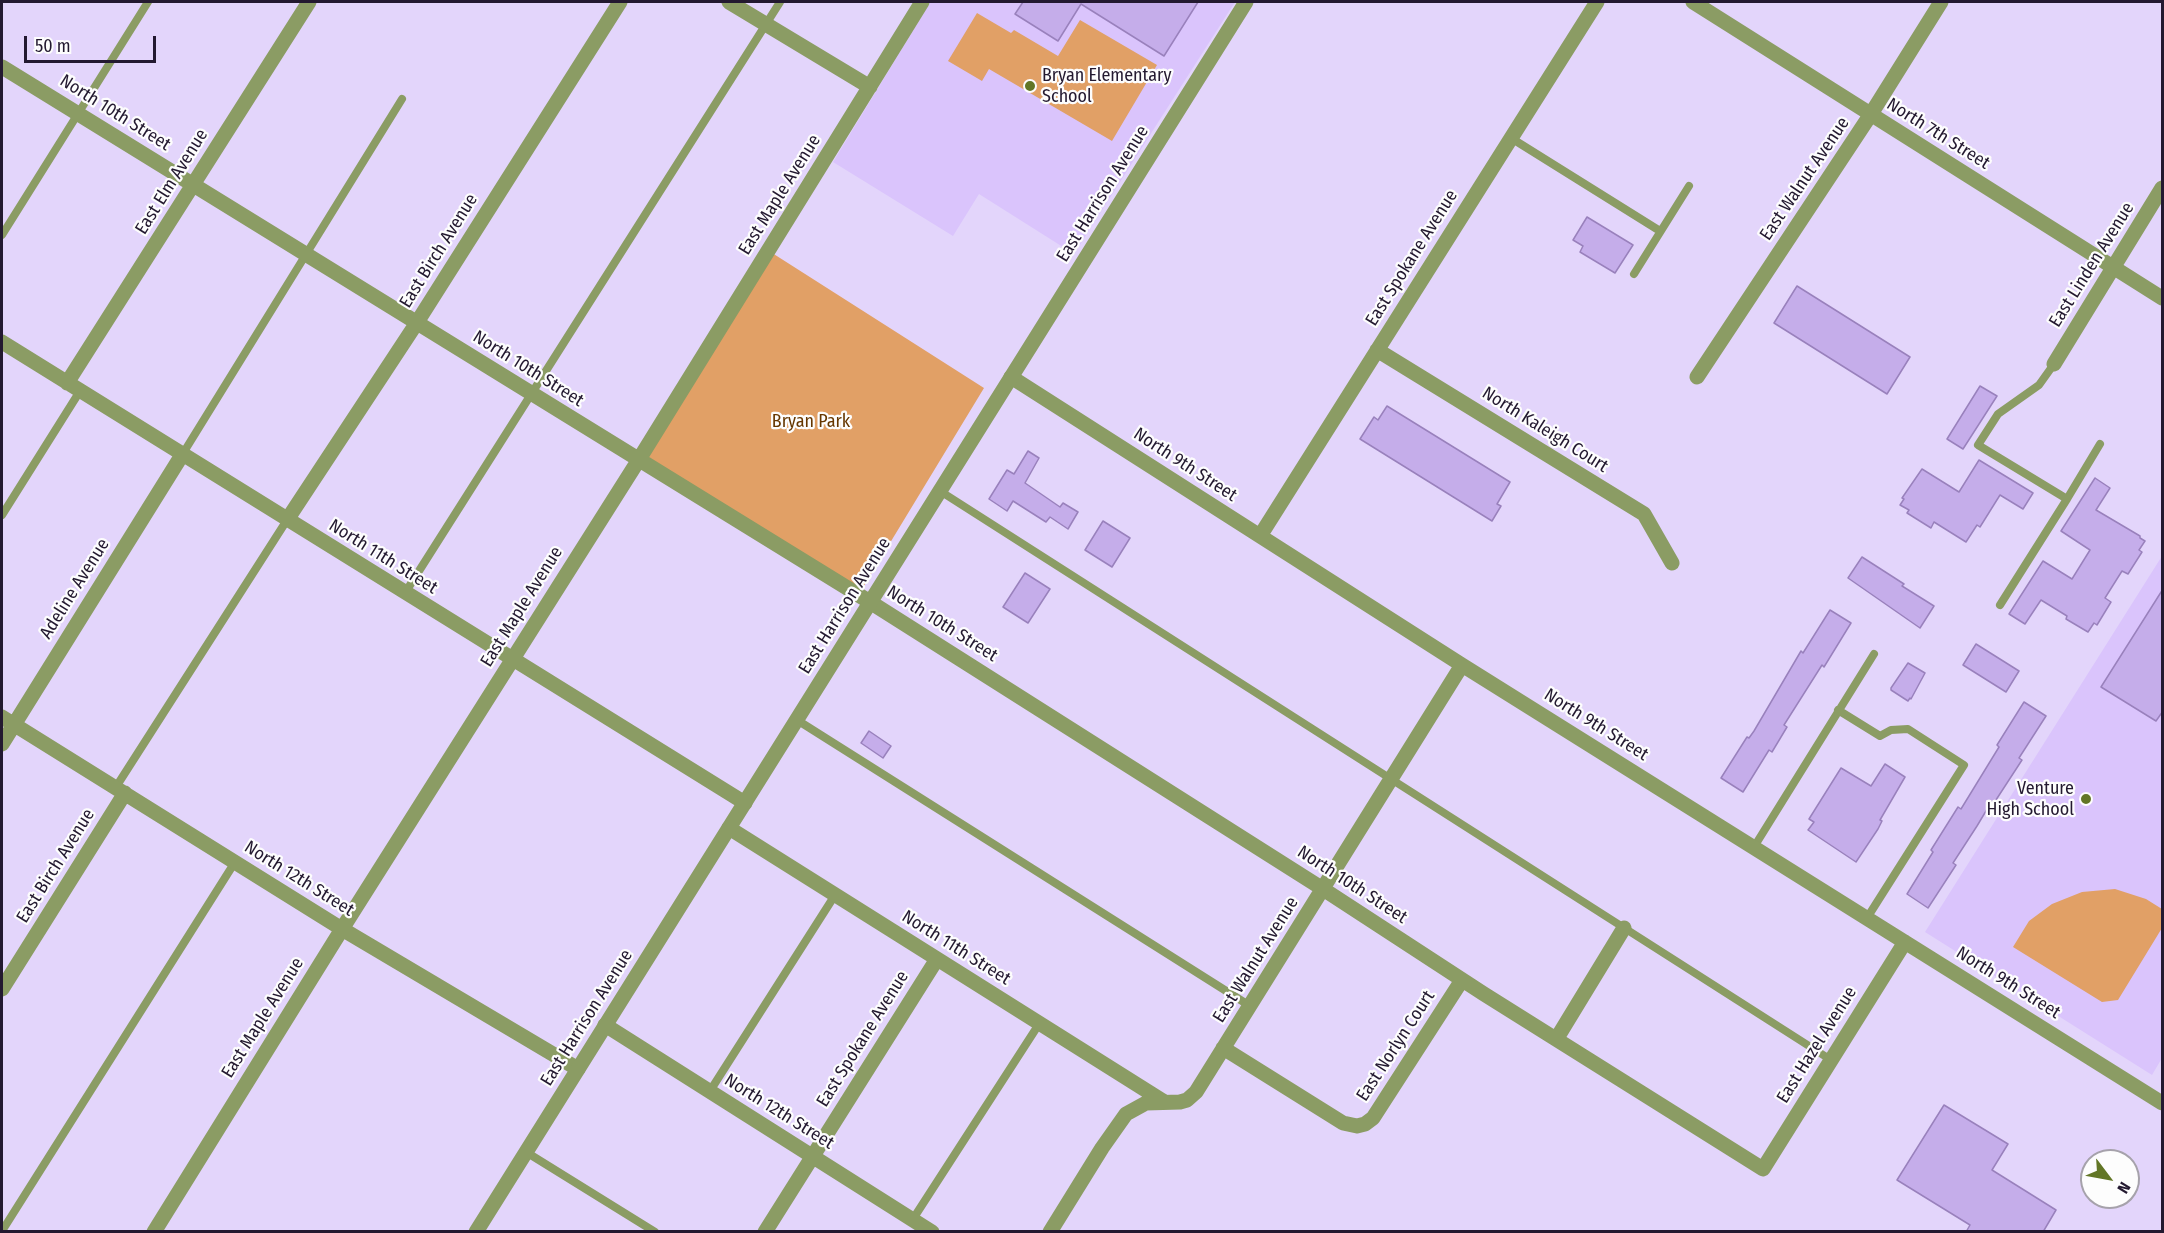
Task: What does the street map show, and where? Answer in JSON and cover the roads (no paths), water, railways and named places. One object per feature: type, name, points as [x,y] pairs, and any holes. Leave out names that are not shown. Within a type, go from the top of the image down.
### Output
[{"type":"street","name":"East Elm Avenue","points":[[74,387],[193,184],[309,2]]},
{"type":"street","name":"East Birch Avenue","points":[[287,520],[416,324],[620,2]]},
{"type":"street","points":[[729,2],[870,87]]},
{"type":"street","name":"East Maple Avenue","points":[[154,1232],[342,929],[639,461],[922,2]]},
{"type":"street","name":"East Harrison Avenue","points":[[476,1232],[1246,2]]},
{"type":"street","name":"East Spokane Avenue","points":[[1260,536],[1597,2]]},
{"type":"street","name":"North 7th Street","points":[[1692,2],[2163,298]]},
{"type":"street","name":"East Walnut Avenue","points":[[1697,377],[1871,114],[1941,2]]},
{"type":"street","name":"North 10th Street","points":[[2,67],[870,602],[1762,1169]]},
{"type":"street","name":"East Linden Avenue","points":[[2054,364],[2163,188]]},
{"type":"street","name":"North 11th Street","points":[[2,342],[744,803]]},
{"type":"street","name":"North Kaleigh Court","points":[[1377,350],[1644,514],[1672,563]]},
{"type":"street","name":"North 9th Street","points":[[1011,377],[1462,665],[2163,1103]]},
{"type":"street","name":"Adeline Avenue","points":[[2,744],[8,720],[182,455]]},
{"type":"street","name":"East Walnut Avenue","points":[[1050,1232],[1126,1114],[1139,1105],[1187,1100],[1196,1092],[1462,665]]},
{"type":"street","name":"North 12th Street","points":[[8,720],[342,929],[578,1070]]},
{"type":"street","name":"East Birch Avenue","points":[[2,989],[120,790]]},
{"type":"street","name":"North 11th Street","points":[[729,828],[1163,1101]]},
{"type":"street","points":[[1557,1038],[1624,928]]},
{"type":"street","name":"East Hazel Avenue","points":[[1762,1169],[1905,942]]},
{"type":"street","name":"East Spokane Avenue","points":[[765,1232],[937,959]]},
{"type":"street","name":"East Norlyn Court","points":[[1223,1048],[1343,1123],[1357,1126],[1365,1124],[1374,1118],[1462,980]]},
{"type":"street","name":"North 12th Street","points":[[605,1025],[932,1232]]},
{"type":"lane","points":[[2,235],[148,2]]},
{"type":"lane","points":[[405,593],[780,2]]},
{"type":"lane","points":[[182,455],[402,99]]},
{"type":"lane","points":[[1511,138],[1660,231]]},
{"type":"lane","points":[[1634,274],[1689,186]]},
{"type":"lane","points":[[2054,364],[2039,386],[1998,414],[1978,445],[2067,499]]},
{"type":"lane","points":[[2,515],[74,387]]},
{"type":"lane","points":[[2000,605],[2100,444]]},
{"type":"lane","points":[[940,491],[1831,1060]]},
{"type":"lane","points":[[120,790],[287,520]]},
{"type":"lane","points":[[1754,847],[1875,654]]},
{"type":"lane","points":[[1838,710],[1880,736],[1891,730],[1908,729],[1964,765],[1868,918]]},
{"type":"lane","points":[[797,720],[1250,1006]]},
{"type":"lane","points":[[2,1231],[235,862]]},
{"type":"lane","points":[[710,1091],[835,895]]},
{"type":"lane","points":[[913,1219],[1039,1024]]},
{"type":"lane","points":[[526,1152],[655,1232]]},
{"type":"place","name":"Bryan Elementary School","points":[[1030,86]]},
{"type":"place","name":"Venture High School","points":[[2086,799]]},
{"type":"park label","name":"Bryan Park","points":[[811,422]]}]
